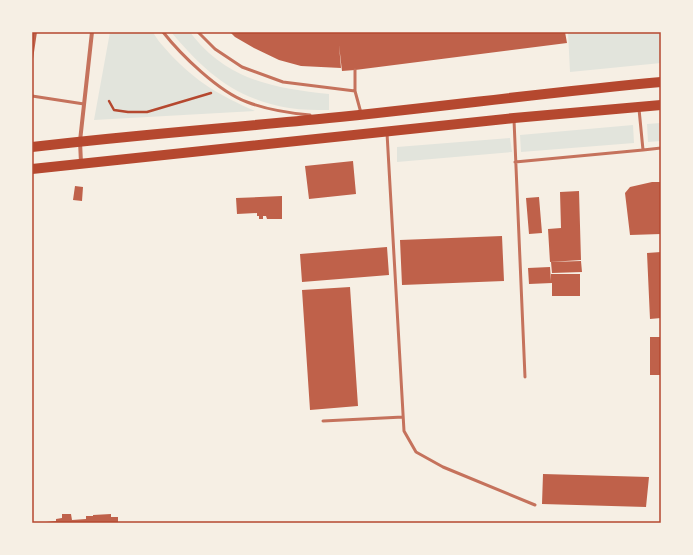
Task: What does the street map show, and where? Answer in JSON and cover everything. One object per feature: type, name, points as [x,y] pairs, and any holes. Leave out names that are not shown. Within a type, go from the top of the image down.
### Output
[{"type":"main road","points":[[32,147],[80,141],[361,115],[574,90],[661,82]]},
{"type":"main road","points":[[32,168],[514,118],[661,105]]},
{"type":"street","points":[[81,163],[80,141],[92,32]]},
{"type":"lane","points":[[163,32],[175,46],[210,79],[245,102],[275,111],[330,118]]},
{"type":"lane","points":[[198,32],[214,49],[242,67],[283,82],[356,91]]},
{"type":"lane","points":[[355,70],[356,91],[361,115]]},
{"type":"lane","points":[[32,96],[84,104]]},
{"type":"lane","points":[[639,107],[643,150]]},
{"type":"lane","points":[[514,118],[525,377]]},
{"type":"lane","points":[[387,131],[404,431],[416,452],[443,468],[535,505]]},
{"type":"lane","points":[[515,162],[661,148]]},
{"type":"lane","points":[[323,421],[403,417]]},
{"type":"path","points":[[109,101],[114,110],[147,112],[211,93]]},
{"type":"shaded area","points":[[110,32],[153,32],[170,54],[189,73],[220,94],[255,111],[94,120]]},
{"type":"shaded area","points":[[171,32],[190,32],[204,48],[219,61],[252,79],[289,89],[329,94],[329,110],[304,110],[289,108],[270,104],[237,91],[222,82],[209,71]]},
{"type":"shaded area","points":[[568,32],[661,32],[661,63],[570,72]]},
{"type":"shaded area","points":[[661,123],[661,141],[648,142],[647,124]]},
{"type":"shaded area","points":[[633,125],[634,143],[521,152],[520,135]]},
{"type":"shaded area","points":[[510,138],[512,152],[397,162],[397,147]]},
{"type":"building","points":[[32,32],[37,32],[33,59],[32,59]]},
{"type":"building","points":[[230,32],[565,32],[567,43],[342,71],[339,45],[341,68],[301,66],[279,60],[254,48],[235,37]]},
{"type":"building","points":[[353,161],[356,194],[309,199],[305,166]]},
{"type":"building","points":[[652,182],[661,182],[661,234],[630,235],[625,193],[630,187]]},
{"type":"building","points":[[75,186],[83,187],[82,201],[73,200]]},
{"type":"building","points":[[579,191],[581,260],[550,262],[548,229],[561,228],[560,192]]},
{"type":"building","points":[[282,196],[282,219],[267,219],[266,216],[263,216],[263,219],[259,219],[257,213],[237,214],[236,198]]},
{"type":"building","points":[[539,197],[542,233],[529,234],[526,198]]},
{"type":"building","points":[[502,236],[504,281],[402,285],[400,240]]},
{"type":"building","points":[[387,247],[389,275],[302,282],[300,254]]},
{"type":"building","points":[[661,252],[661,318],[650,319],[647,253]]},
{"type":"building","points":[[581,261],[582,272],[552,273],[551,262]]},
{"type":"building","points":[[550,267],[551,281],[551,274],[580,274],[580,296],[552,296],[552,283],[529,284],[528,268]]},
{"type":"building","points":[[350,287],[358,406],[310,410],[302,290]]},
{"type":"building","points":[[650,337],[661,337],[661,375],[650,375]]},
{"type":"building","points":[[543,474],[649,477],[646,507],[542,504]]},
{"type":"building","points":[[62,514],[71,514],[72,520],[86,519],[86,516],[111,514],[111,517],[118,517],[118,523],[46,523],[62,518]]}]
